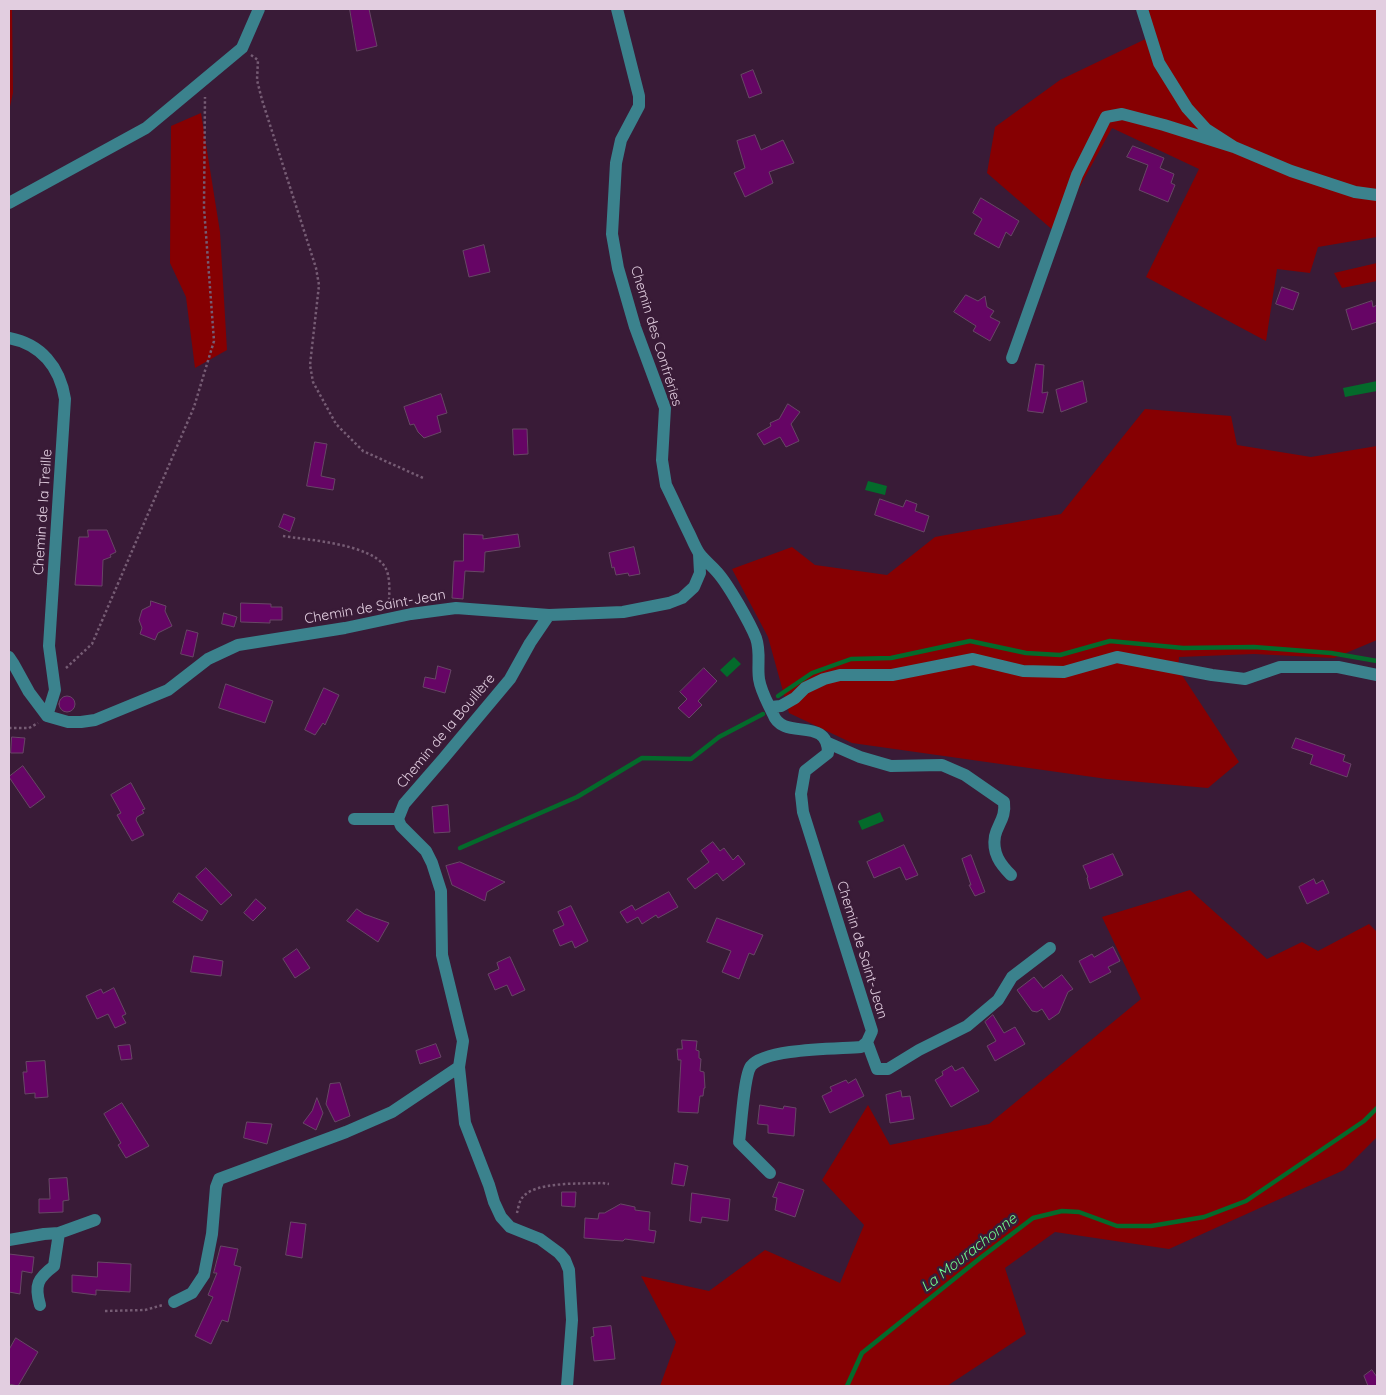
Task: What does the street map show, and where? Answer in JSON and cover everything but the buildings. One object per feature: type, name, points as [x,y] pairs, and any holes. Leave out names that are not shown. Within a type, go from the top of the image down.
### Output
[{"type":"street","points":[[9,204],[146,128],[242,48],[259,9]]},
{"type":"street","name":"Chemin des Confréries","points":[[617,9],[639,96],[639,106],[621,140],[616,162],[612,226],[614,252],[635,327],[665,408],[662,460],[666,484],[699,554]]},
{"type":"street","points":[[1142,9],[1159,63],[1187,108],[1206,129],[1234,147]]},
{"type":"street","points":[[1012,358],[1077,175],[1106,117],[1122,114],[1164,125],[1234,147],[1291,171],[1355,192],[1377,195]]},
{"type":"street","name":"Chemin de la Treille","points":[[9,338],[29,344],[41,351],[60,376],[65,399],[49,646],[55,690],[47,716]]},
{"type":"street","points":[[699,554],[719,574],[755,637],[759,649],[759,679],[773,716],[791,729],[810,730],[823,735],[828,743],[860,757],[891,766],[942,765],[965,775],[1004,802],[1006,812],[995,836],[996,855],[1002,866],[1011,875]]},
{"type":"street","name":"Chemin de Saint-Jean","points":[[47,716],[68,722],[95,720],[168,690],[208,659],[238,645],[456,608],[549,615],[623,612],[669,603],[682,598],[694,587],[700,573],[699,554]]},
{"type":"street","name":"Chemin de la Bouillère","points":[[398,819],[404,804],[510,679],[530,643],[549,615]]},
{"type":"street","points":[[9,657],[29,692],[47,716]]},
{"type":"street","points":[[771,707],[781,706],[795,698],[805,688],[824,679],[840,675],[892,675],[973,659],[1023,671],[1064,672],[1117,657],[1212,675],[1245,679],[1280,667],[1338,667],[1377,675]]},
{"type":"street","name":"Chemin de Saint-Jean","points":[[828,743],[828,753],[805,771],[800,794],[803,812],[872,1031],[867,1042]]},
{"type":"street","points":[[354,819],[398,819],[401,826],[426,851],[432,863],[441,891],[442,955],[463,1041],[459,1067],[465,1122],[501,1217],[510,1227],[546,1244],[565,1260],[569,1270],[572,1320],[567,1386]]},
{"type":"street","points":[[770,1173],[739,1142],[747,1078],[751,1066],[765,1058],[780,1053],[861,1047],[867,1042],[877,1069],[888,1069],[919,1050],[967,1026],[998,1000],[1012,977],[1050,948]]},
{"type":"street","points":[[174,1302],[192,1293],[204,1275],[212,1234],[216,1187],[219,1180],[346,1132],[392,1112],[459,1067]]},
{"type":"street","points":[[9,1240],[59,1233],[95,1220]]},
{"type":"street","points":[[40,1305],[37,1294],[41,1276],[54,1266],[59,1233]]},
{"type":"path","points":[[242,48],[258,60],[257,80],[262,100],[316,268],[319,286],[310,365],[313,382],[336,424],[363,451],[423,478]]},
{"type":"path","points":[[54,679],[92,644],[194,407],[214,341],[204,208],[205,80]]},
{"type":"path","points":[[283,536],[340,544],[375,556],[386,569],[388,578],[388,619]]},
{"type":"path","points":[[9,728],[29,728],[47,716]]},
{"type":"path","points":[[507,1224],[516,1215],[522,1198],[537,1189],[549,1186],[609,1184]]},
{"type":"path","points":[[105,1311],[145,1310],[174,1302]]},
{"type":"shaded area","points":[[9,9],[12,9],[13,93],[9,111]]},
{"type":"shaded area","points":[[1146,9],[1377,9],[1377,237],[1318,247],[1310,273],[1277,269],[1266,341],[1146,277],[1199,169],[1112,128],[1055,232],[987,173],[995,127],[1060,80],[1156,34]]},
{"type":"shaded area","points":[[201,113],[220,232],[227,350],[195,368],[186,297],[170,263],[171,126]]},
{"type":"shaded area","points":[[1377,263],[1377,281],[1342,288],[1334,273]]},
{"type":"shaded area","points":[[1377,381],[1377,391],[1345,397],[1343,388]]},
{"type":"shaded area","points":[[1145,409],[1231,416],[1237,445],[1311,457],[1377,446],[1377,640],[1334,658],[1254,654],[1179,657],[1178,669],[1239,762],[1208,788],[1107,779],[852,743],[789,713],[768,637],[732,569],[792,547],[815,565],[887,575],[935,537],[1061,514]]},
{"type":"shaded area","points":[[868,481],[887,486],[885,495],[865,490]]},
{"type":"shaded area","points":[[734,657],[741,664],[727,677],[720,670]]},
{"type":"shaded area","points":[[880,812],[884,821],[862,830],[858,821]]},
{"type":"shaded area","points":[[1190,890],[1267,959],[1302,942],[1318,951],[1369,924],[1377,932],[1377,1137],[1344,1170],[1169,1249],[1055,1232],[1005,1268],[1026,1334],[947,1386],[660,1386],[676,1342],[641,1276],[709,1291],[765,1250],[840,1283],[864,1225],[822,1180],[868,1105],[890,1145],[989,1124],[1141,999],[1102,917]]},
{"type":"waterway","points":[[778,696],[812,673],[851,659],[891,658],[970,641],[1026,653],[1060,655],[1110,641],[1183,648],[1254,647],[1331,653],[1377,661]]},
{"type":"waterway","points":[[460,848],[577,797],[642,758],[691,759],[719,737],[763,714]]},
{"type":"waterway","name":"La Mourachonne","points":[[847,1386],[862,1353],[1033,1218],[1062,1211],[1079,1212],[1117,1226],[1151,1226],[1204,1217],[1246,1201],[1364,1121],[1377,1108]]}]
